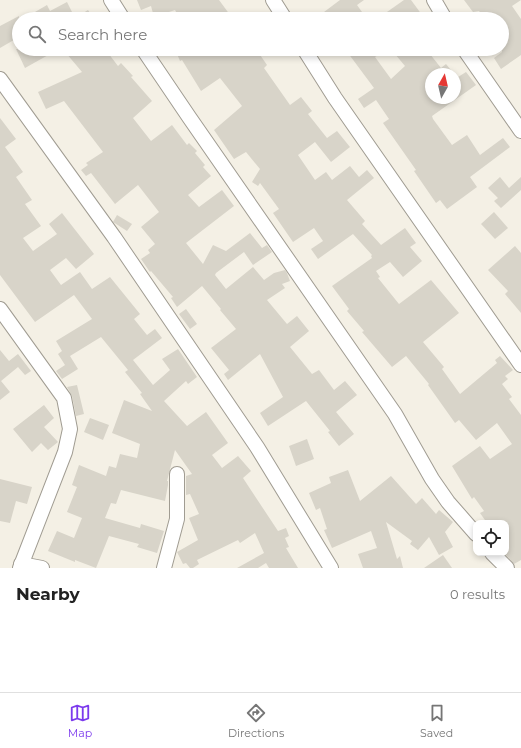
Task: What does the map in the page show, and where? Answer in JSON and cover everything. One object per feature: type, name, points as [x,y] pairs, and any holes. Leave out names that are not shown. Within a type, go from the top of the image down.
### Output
[{"type":"street","points":[[111,0],[119,12]]},
{"type":"street","points":[[273,0],[281,12]]},
{"type":"street","points":[[434,0],[441,12]]},
{"type":"street","points":[[148,56],[395,414],[432,479],[448,502],[473,531]]},
{"type":"street","points":[[308,56],[334,98],[521,365]]},
{"type":"street","points":[[469,56],[521,131]]},
{"type":"street","points":[[0,79],[114,237],[252,441],[331,568]]},
{"type":"street","points":[[0,309],[64,398],[70,429],[65,452],[20,566],[42,568]]},
{"type":"street","points":[[164,568],[177,519],[177,474]]},
{"type":"street","points":[[495,556],[507,568]]},
{"type":"building","points":[[137,0],[219,0],[228,12],[176,12],[175,10],[169,12],[153,12],[151,6],[141,10]]},
{"type":"building","points":[[340,0],[364,0],[357,5],[362,12],[324,12]]},
{"type":"building","points":[[404,0],[411,0],[420,12],[387,12]]},
{"type":"building","points":[[464,0],[521,0],[512,6],[521,19],[521,55],[501,69],[494,58],[497,56],[509,56],[509,12],[473,12]]},
{"type":"building","points":[[67,2],[72,12],[35,12],[47,5],[50,11]]},
{"type":"building","points":[[12,20],[12,41],[0,48],[0,26]]},
{"type":"building","points":[[19,56],[46,56],[25,68]]},
{"type":"building","points":[[69,56],[110,56],[118,66],[121,63],[152,101],[133,118],[151,141],[172,125],[187,145],[189,143],[197,151],[195,153],[205,165],[203,167],[211,176],[188,195],[199,207],[222,190],[234,206],[186,243],[203,264],[213,245],[226,251],[250,233],[262,248],[267,245],[272,252],[253,265],[244,252],[216,273],[215,275],[226,289],[253,267],[264,280],[274,273],[285,270],[290,281],[282,284],[285,288],[267,300],[287,324],[297,316],[309,331],[290,347],[312,374],[319,370],[334,390],[345,381],[357,395],[336,412],[354,434],[339,446],[328,432],[330,431],[306,401],[268,426],[260,413],[283,397],[260,354],[228,380],[224,374],[229,370],[211,348],[236,329],[202,286],[177,307],[171,298],[173,297],[151,271],[150,272],[141,259],[150,253],[148,250],[155,244],[141,227],[159,212],[138,185],[115,204],[91,173],[86,176],[81,170],[88,165],[86,163],[103,152],[64,101],[46,109],[38,92],[82,72]]},
{"type":"building","points":[[178,56],[261,56],[267,65],[264,68],[290,105],[301,97],[312,111],[308,114],[327,138],[337,131],[350,147],[331,162],[315,142],[298,155],[315,180],[326,172],[332,180],[350,166],[359,177],[367,170],[374,178],[347,200],[365,221],[362,224],[381,245],[405,228],[416,243],[410,247],[422,261],[403,277],[390,262],[376,271],[380,277],[378,278],[399,304],[431,280],[459,313],[423,342],[444,367],[442,369],[460,394],[497,363],[495,360],[500,356],[513,370],[505,376],[508,379],[502,384],[512,397],[509,399],[521,415],[521,560],[514,564],[507,556],[509,556],[509,520],[485,520],[480,513],[484,511],[474,497],[472,499],[452,466],[480,446],[490,459],[512,444],[497,423],[476,440],[459,420],[455,423],[428,385],[429,384],[406,356],[392,367],[362,332],[364,331],[347,311],[349,309],[332,286],[372,258],[372,255],[353,234],[318,259],[311,249],[323,241],[314,228],[293,242],[273,213],[279,209],[260,183],[258,186],[252,182],[260,169],[246,152],[234,159],[214,130],[242,106],[220,78],[201,91],[182,60],[180,61]]},
{"type":"building","points":[[350,56],[376,56],[375,57],[391,79],[405,66],[397,56],[432,56],[441,68],[425,68],[425,104],[449,104],[432,116],[452,145],[467,135],[480,155],[503,138],[510,147],[470,177],[477,187],[447,209],[440,200],[436,203],[414,171],[416,170],[383,123],[389,119],[376,100],[364,108],[358,99],[374,88]]},
{"type":"building","points":[[446,64],[449,68],[441,68]]},
{"type":"building","points":[[466,72],[476,85],[461,96],[461,75]]},
{"type":"building","points":[[0,118],[16,139],[5,147],[23,172],[16,177],[32,200],[25,204],[41,226],[23,238],[33,251],[57,234],[49,224],[62,213],[94,254],[76,269],[66,258],[50,270],[61,285],[80,272],[92,289],[110,277],[140,314],[134,319],[147,335],[155,329],[162,338],[133,360],[153,385],[170,370],[162,359],[178,349],[197,377],[188,384],[186,381],[164,401],[187,426],[206,412],[228,443],[212,455],[222,468],[238,456],[251,471],[243,478],[278,531],[286,528],[289,536],[285,538],[289,547],[286,548],[298,568],[269,568],[266,563],[258,568],[237,568],[264,553],[255,533],[240,543],[238,540],[197,560],[199,564],[193,568],[190,568],[186,563],[183,564],[177,552],[198,540],[189,518],[199,514],[190,494],[186,495],[186,476],[192,474],[175,450],[167,481],[168,485],[165,501],[121,490],[116,504],[111,503],[105,518],[140,528],[141,524],[164,531],[157,553],[137,547],[139,544],[109,536],[96,568],[75,560],[75,562],[48,551],[57,531],[74,538],[82,518],[67,512],[77,487],[72,485],[79,465],[106,476],[109,466],[116,468],[120,454],[137,458],[140,444],[112,433],[124,400],[152,411],[140,394],[142,393],[125,372],[128,370],[101,337],[70,356],[78,369],[62,379],[56,371],[65,365],[58,354],[62,351],[56,341],[92,319],[74,295],[35,322],[0,275]]},
{"type":"building","points":[[500,177],[509,188],[521,177],[521,190],[501,208],[494,201],[498,198],[488,188]]},
{"type":"building","points":[[494,212],[508,228],[495,239],[481,224]]},
{"type":"building","points":[[117,215],[132,224],[127,231],[113,222]]},
{"type":"building","points":[[515,246],[521,253],[521,313],[505,294],[508,291],[488,270]]},
{"type":"building","points":[[186,309],[197,324],[190,329],[179,314]]},
{"type":"building","points":[[0,350],[9,361],[18,354],[31,371],[25,375],[18,367],[1,381],[10,392],[0,400]]},
{"type":"building","points":[[77,385],[84,414],[76,416],[72,396],[67,387]]},
{"type":"building","points":[[44,405],[54,418],[44,427],[58,442],[48,450],[41,443],[32,452],[13,429]]},
{"type":"building","points":[[90,418],[109,425],[103,440],[84,432]]},
{"type":"building","points":[[307,439],[314,459],[296,466],[289,446]]},
{"type":"building","points":[[348,470],[360,501],[391,476],[416,504],[422,498],[436,514],[439,510],[453,522],[445,532],[453,547],[439,555],[429,537],[418,550],[410,544],[412,541],[386,522],[397,559],[400,556],[403,568],[363,568],[358,554],[377,548],[371,531],[332,548],[324,530],[327,529],[320,508],[316,510],[309,493],[331,483],[329,477]]},
{"type":"building","points":[[0,479],[32,487],[27,504],[16,501],[10,523],[0,521]]},
{"type":"building","points":[[443,555],[452,568],[424,568]]}]
